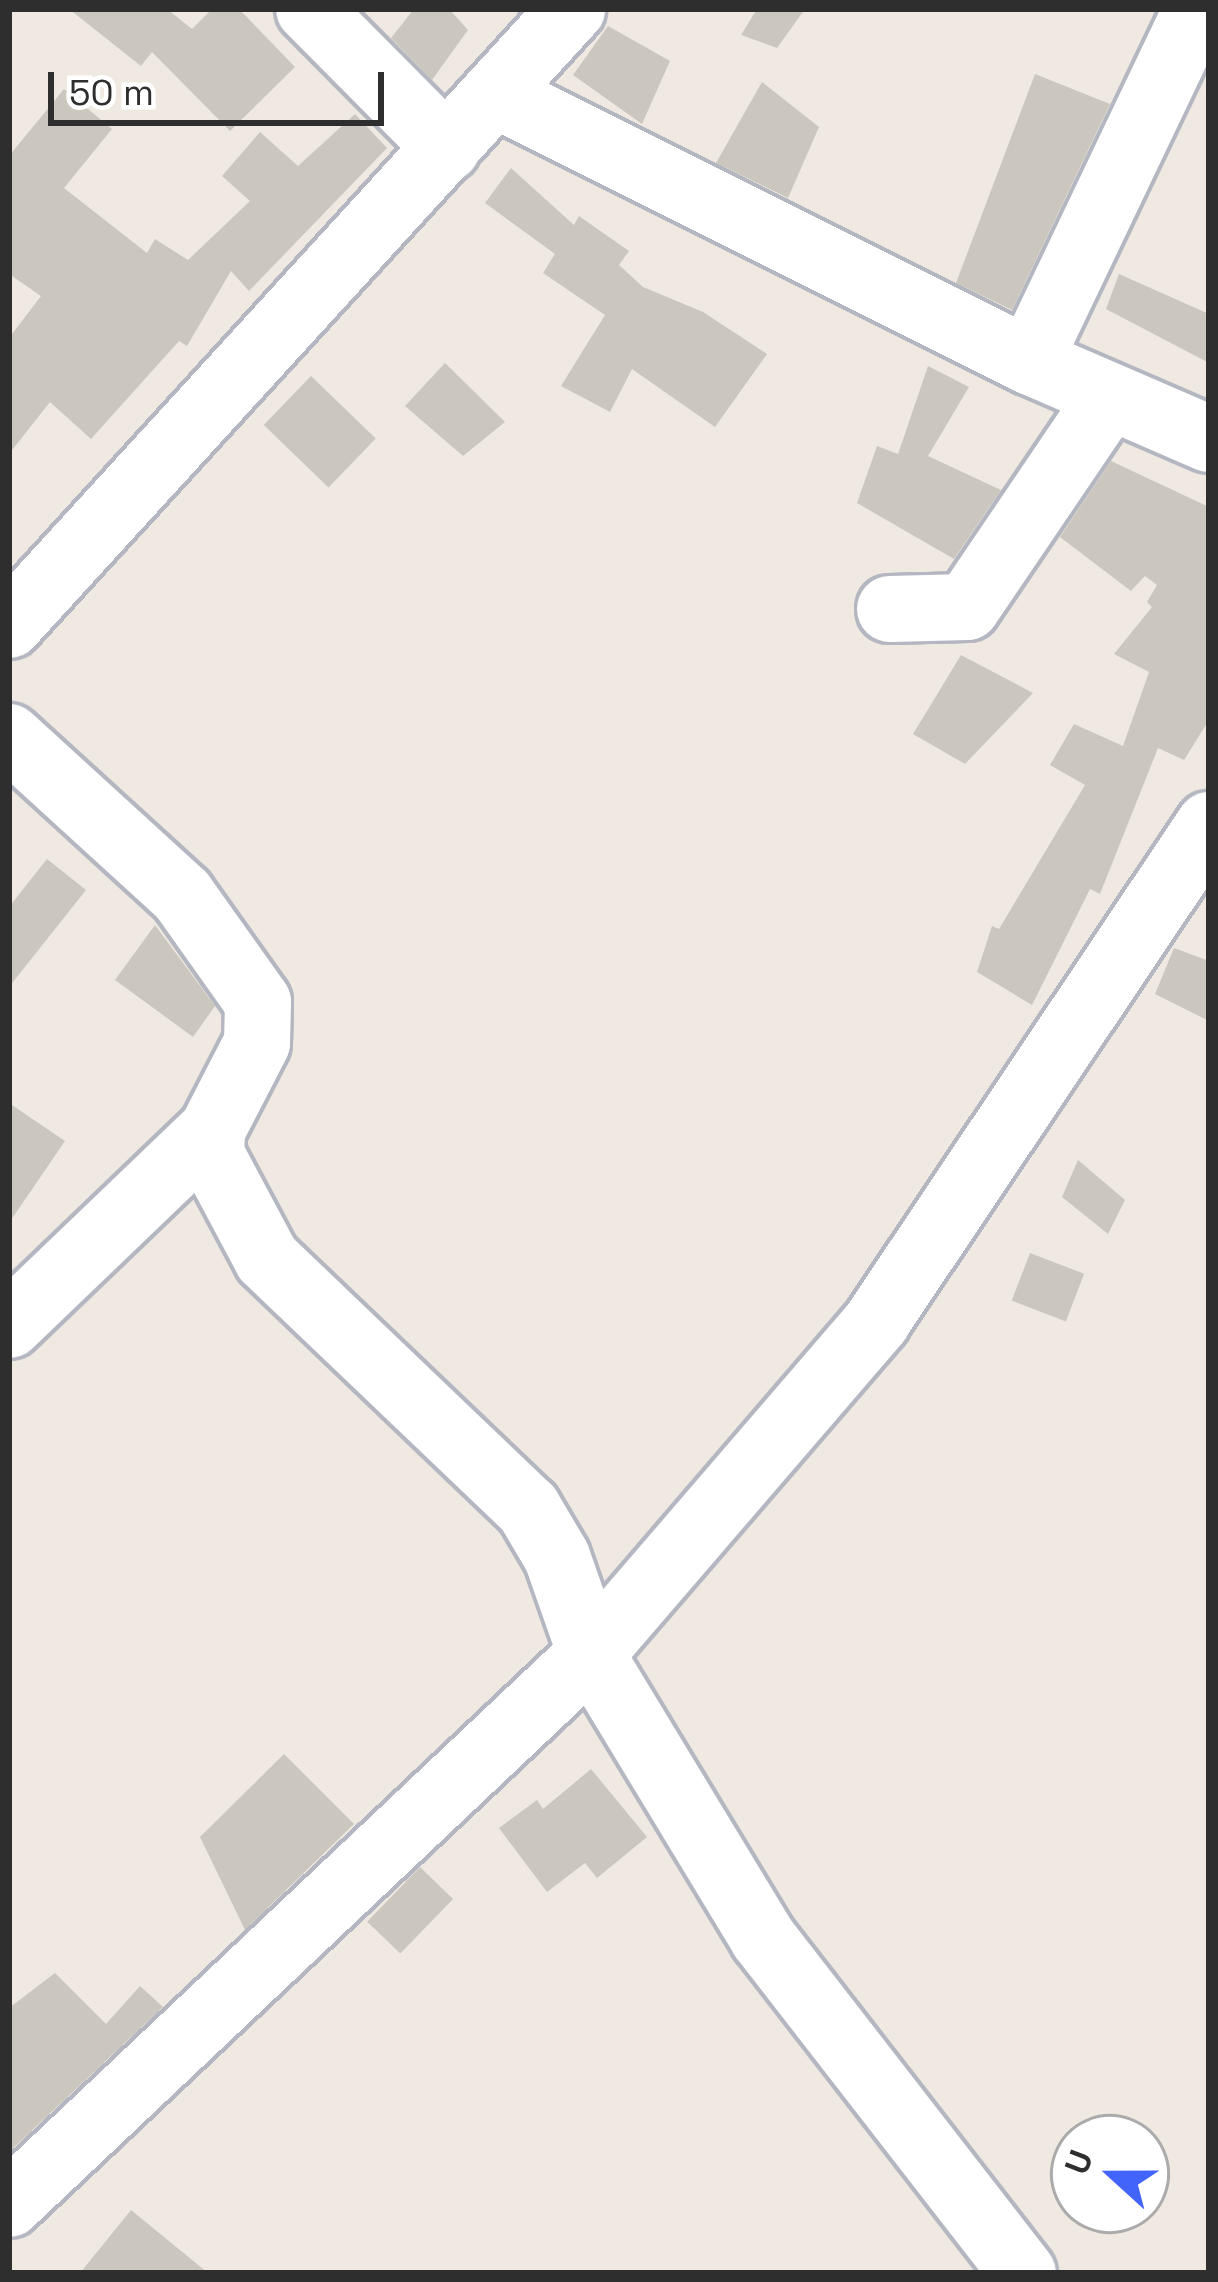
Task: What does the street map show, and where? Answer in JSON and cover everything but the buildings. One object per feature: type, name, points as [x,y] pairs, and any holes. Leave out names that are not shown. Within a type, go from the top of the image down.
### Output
[{"type":"street","points":[[309,9],[446,148]]},
{"type":"street","points":[[9,625],[572,9]]},
{"type":"street","points":[[1029,361],[1198,9]]},
{"type":"street","points":[[495,94],[1029,361],[1209,439]]},
{"type":"street","points":[[890,609],[967,607],[1108,397]]},
{"type":"street","points":[[9,737],[182,896],[258,1003],[257,1042],[212,1130],[9,1325]]},
{"type":"street","points":[[9,2204],[591,1654],[877,1321],[1209,825]]},
{"type":"street","points":[[212,1130],[211,1154],[232,1206],[267,1259],[528,1508],[557,1557],[591,1654],[763,1938],[1023,2273]]}]
